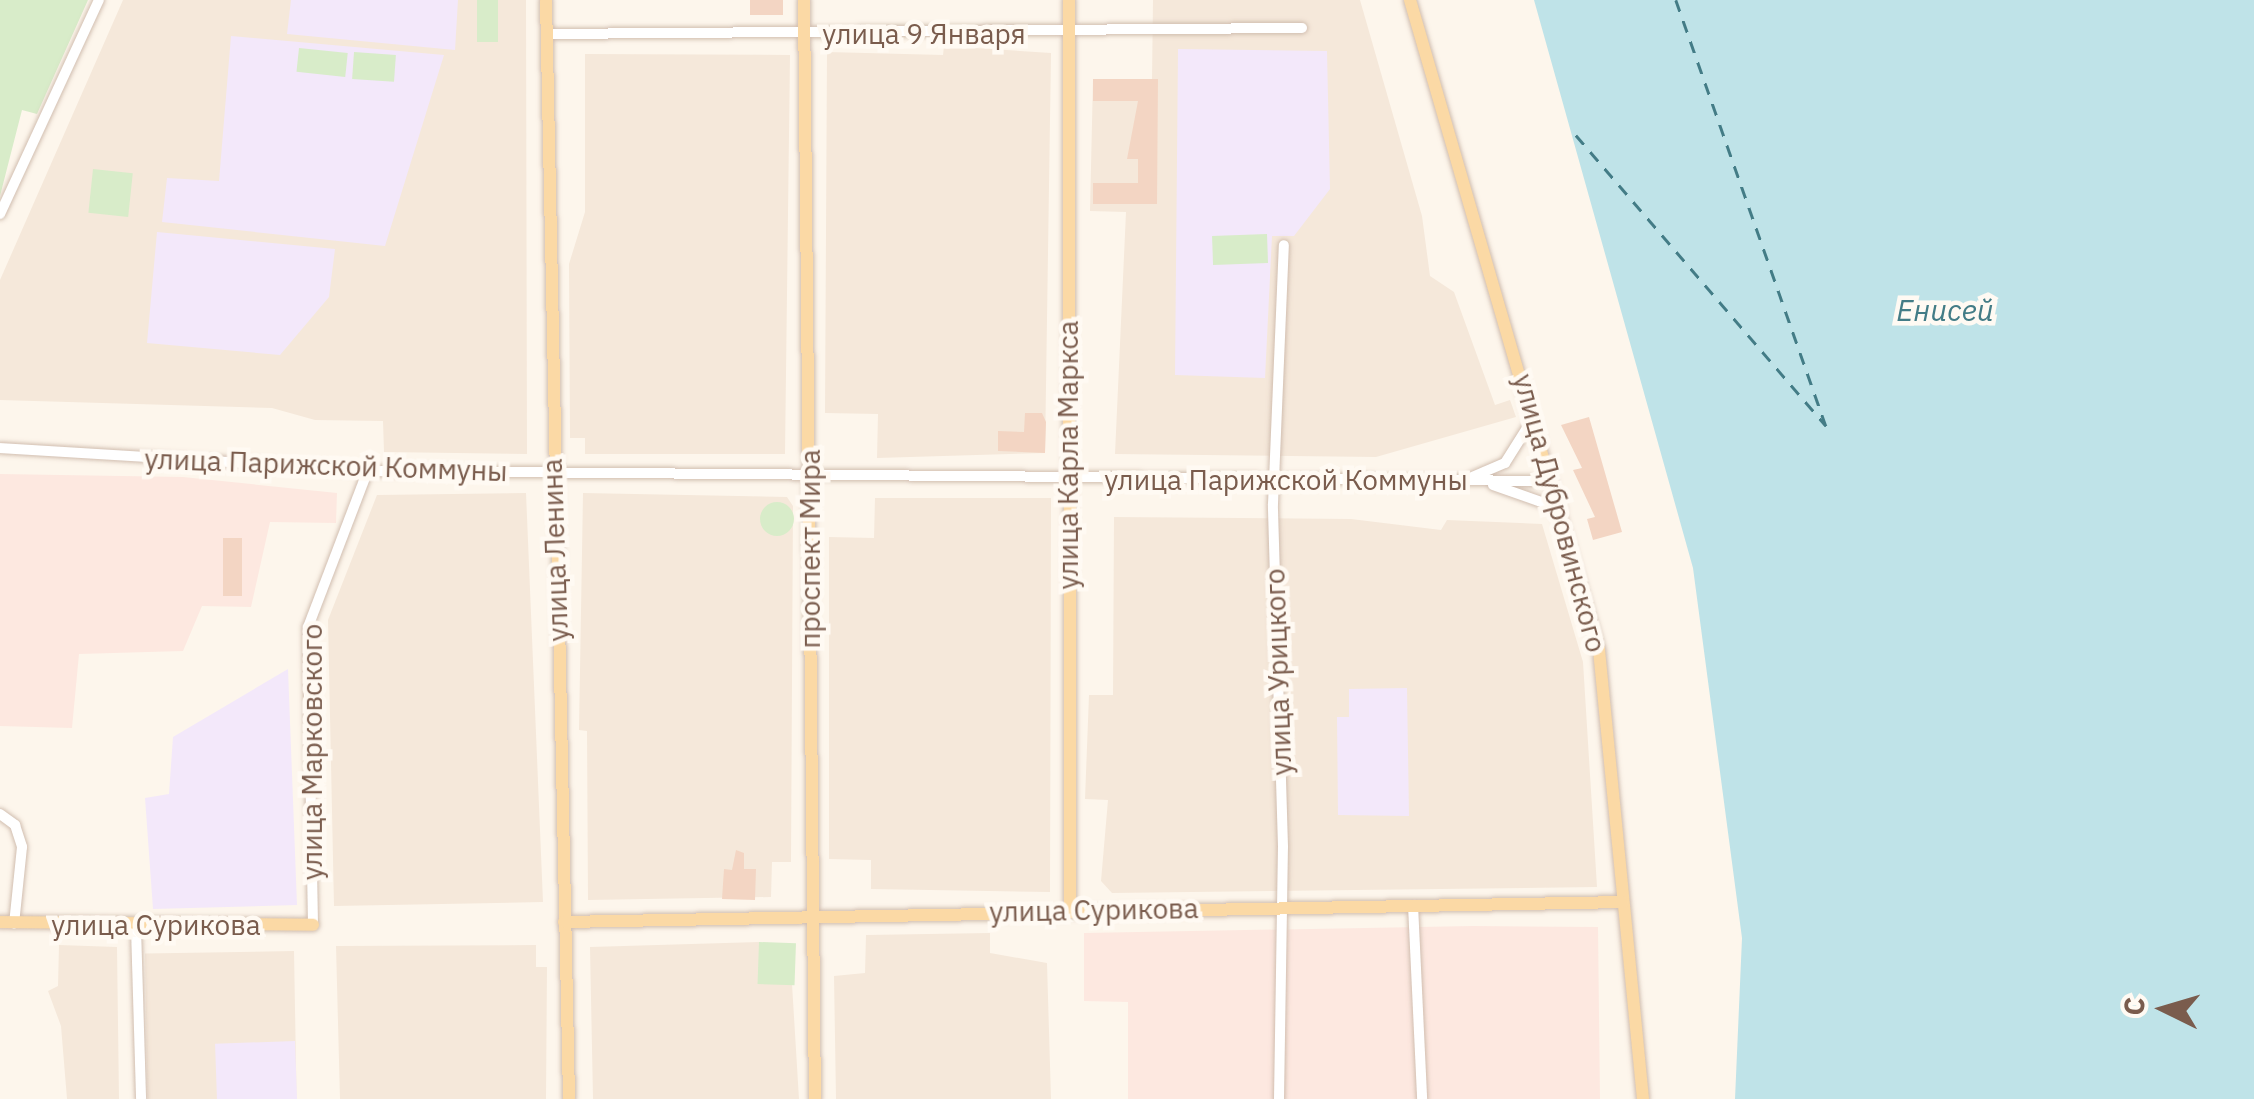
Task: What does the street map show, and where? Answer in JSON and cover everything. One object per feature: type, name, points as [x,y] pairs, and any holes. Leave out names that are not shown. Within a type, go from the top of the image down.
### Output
[{"type":"main road","name":"улица Ленина","points":[[546,0],[552,474],[569,1099]]},
{"type":"main road","name":"проспект Мира","points":[[804,0],[814,1099]]},
{"type":"main road","name":"улица Карла Маркса","points":[[1069,0],[1070,909]]},
{"type":"main road","name":"улица Дубровинского","points":[[1410,0],[1534,409],[1600,650],[1643,1099]]},
{"type":"main road","name":"улица Сурикова","points":[[564,922],[813,919],[1070,909],[1624,902]]},
{"type":"main road","name":"улица Сурикова","points":[[7,923],[136,928],[313,924]]},
{"type":"street","points":[[0,214],[100,0]]},
{"type":"street","name":"улица 9 Января","points":[[547,34],[1068,33],[1302,28]]},
{"type":"street","name":"улица Урицкого","points":[[1279,1099],[1284,907],[1274,480],[1284,245]]},
{"type":"street","points":[[1467,479],[1516,452],[1534,409]]},
{"type":"street","name":"улица Парижской Коммуны","points":[[0,448],[368,470],[552,474],[1552,481]]},
{"type":"street","name":"улица Марковского","points":[[313,924],[308,627],[368,470]]},
{"type":"street","points":[[1467,479],[1561,509]]},
{"type":"street","points":[[0,814],[15,824],[22,848],[7,923]]},
{"type":"street","points":[[1413,905],[1422,1099]]},
{"type":"street","points":[[136,928],[141,1099]]},
{"type":"shaded area","points":[[123,0],[526,0],[527,454],[384,452],[383,421],[315,420],[272,408],[0,400],[0,280]]},
{"type":"shaded area","points":[[291,0],[458,0],[455,50],[287,34]]},
{"type":"shaded area","points":[[1153,0],[1360,0],[1422,216],[1430,276],[1454,292],[1495,405],[1510,400],[1516,417],[1376,457],[1115,454],[1126,212],[1090,211],[1093,79],[1152,79]]},
{"type":"shaded area","points":[[231,36],[444,55],[385,246],[162,222],[167,178],[219,181]]},
{"type":"shaded area","points":[[944,46],[1051,53],[1045,453],[877,458],[878,414],[825,413],[827,52],[943,55]]},
{"type":"shaded area","points":[[1178,49],[1327,51],[1330,189],[1294,236],[1272,236],[1265,378],[1175,375]]},
{"type":"shaded area","points":[[585,54],[790,55],[785,454],[585,454],[585,438],[570,438],[569,264],[585,212]]},
{"type":"shaded area","points":[[157,232],[335,249],[329,297],[280,355],[147,343]]},
{"type":"shaded area","points":[[0,474],[183,477],[337,493],[336,523],[270,522],[251,607],[202,606],[183,651],[79,654],[72,728],[0,726]]},
{"type":"shaded area","points":[[526,493],[543,902],[334,906],[328,620],[377,495]]},
{"type":"shaded area","points":[[583,493],[787,497],[793,506],[791,862],[772,862],[771,897],[588,900],[587,731],[579,730]]},
{"type":"shaded area","points":[[875,498],[1051,498],[1050,892],[871,889],[871,860],[829,859],[829,537],[874,538]]},
{"type":"shaded area","points":[[1114,517],[1351,519],[1441,530],[1447,520],[1542,524],[1583,662],[1597,887],[1112,893],[1101,881],[1108,800],[1085,799],[1089,695],[1113,695]]},
{"type":"shaded area","points":[[288,669],[297,905],[153,909],[145,798],[169,794],[173,737]]},
{"type":"shaded area","points":[[1407,688],[1409,816],[1338,815],[1337,717],[1349,717],[1349,689]]},
{"type":"shaded area","points":[[1598,927],[1600,1099],[1128,1099],[1128,1002],[1084,1001],[1084,933]]},
{"type":"shaded area","points":[[990,933],[990,953],[1047,963],[1051,1099],[836,1099],[834,976],[865,973],[866,935]]},
{"type":"shaded area","points":[[759,942],[759,984],[792,984],[799,1099],[593,1099],[590,947]]},
{"type":"shaded area","points":[[59,945],[117,947],[119,1099],[67,1099],[61,1026],[48,991],[58,986]]},
{"type":"shaded area","points":[[536,945],[536,967],[547,967],[546,1099],[340,1099],[336,946]]},
{"type":"shaded area","points":[[294,951],[297,1099],[148,1099],[145,954]]},
{"type":"shaded area","points":[[295,1041],[297,1099],[217,1099],[215,1044]]},
{"type":"green space","points":[[0,0],[88,0],[37,114],[22,110],[0,196]]},
{"type":"green space","points":[[477,0],[498,0],[498,42],[477,42]]},
{"type":"green space","points":[[299,48],[348,53],[345,77],[296,72]]},
{"type":"green space","points":[[354,52],[396,55],[394,82],[352,79]]},
{"type":"green space","points":[[93,169],[133,173],[128,217],[88,213]]},
{"type":"green space","points":[[1267,234],[1268,263],[1213,265],[1212,236]]},
{"type":"green space","points":[[777,502],[789,507],[794,519],[789,531],[777,536],[765,531],[760,519],[765,507]]},
{"type":"green space","points":[[759,942],[796,943],[795,985],[758,984]]},
{"type":"water","name":"Енисей","points":[[1534,0],[2254,0],[2254,1099],[1735,1099],[1742,938],[1693,568]]},
{"type":"building","points":[[750,0],[783,0],[783,15],[750,15]]},
{"type":"building","points":[[1093,79],[1158,79],[1157,204],[1093,204],[1093,183],[1138,183],[1138,159],[1127,159],[1138,101],[1093,101]]},
{"type":"building","points":[[1025,413],[1042,413],[1046,422],[1045,453],[998,451],[998,431],[1024,432]]},
{"type":"building","points":[[1589,417],[1622,532],[1593,540],[1587,519],[1595,517],[1573,470],[1582,468],[1561,425]]},
{"type":"building","points":[[223,538],[242,538],[242,596],[223,596]]},
{"type":"building","points":[[736,850],[744,853],[744,869],[756,869],[755,900],[722,899],[724,869],[732,870]]},
{"type":"ferry route","points":[[1676,0],[1826,426]]},
{"type":"ferry route","points":[[1576,135],[1825,425]]}]
